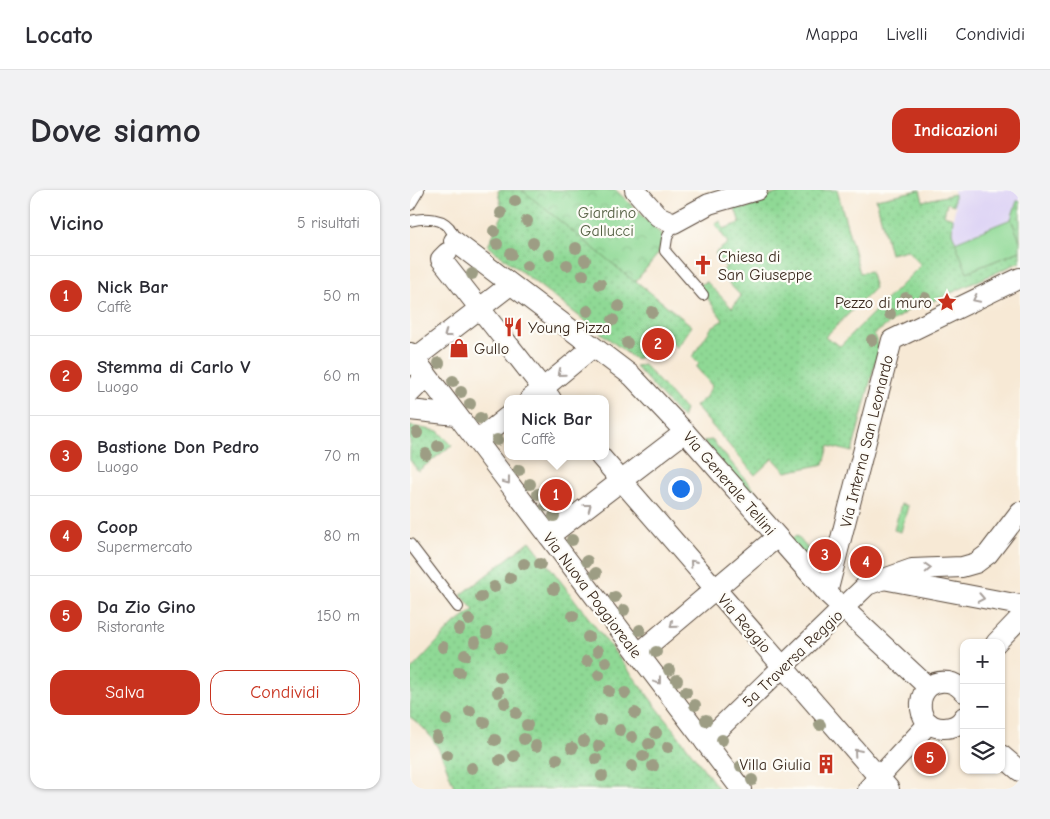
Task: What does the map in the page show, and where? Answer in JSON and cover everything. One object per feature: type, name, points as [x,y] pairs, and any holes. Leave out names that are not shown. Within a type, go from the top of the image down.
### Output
[{"type":"street","points":[[635,190],[658,216],[674,223],[709,204],[757,190]]},
{"type":"street","points":[[450,247],[440,259],[541,395],[593,347]]},
{"type":"street","name":"Via Generale Tellini","points":[[450,247],[515,289],[632,376],[685,432],[827,593],[928,687]]},
{"type":"street","name":"Via Interna San Leonardo","points":[[827,593],[892,340],[1020,278]]},
{"type":"street","points":[[410,393],[421,382],[414,362],[479,310],[515,289]]},
{"type":"street","name":"Via Nuova Poggioreale","points":[[414,362],[477,441],[741,789]]},
{"type":"street","points":[[410,410],[456,415]]},
{"type":"street","points":[[477,441],[504,419]]},
{"type":"street","points":[[549,536],[685,432]]},
{"type":"street","name":"Via Reggio","points":[[604,460],[783,667],[878,785]]},
{"type":"street","name":"5a Traversa Reggio","points":[[705,742],[867,585],[912,569],[962,567],[976,563],[988,554],[1020,512]]},
{"type":"street","points":[[638,654],[778,537]]},
{"type":"street","points":[[881,579],[1020,605]]},
{"type":"street","points":[[1000,639],[1020,618]]},
{"type":"street","points":[[960,685],[941,681],[928,687],[920,698],[920,709],[929,723],[942,728],[950,728],[960,722]]},
{"type":"street","points":[[878,785],[929,723]]},
{"type":"street","points":[[1005,758],[1020,771]]},
{"type":"lane","points":[[410,205],[419,190]]},
{"type":"lane","points":[[410,221],[427,219],[442,222],[450,229],[450,247]]},
{"type":"lane","points":[[674,223],[667,238],[665,251],[703,295]]},
{"type":"lane","points":[[410,544],[458,607]]},
{"type":"lane","points":[[410,563],[419,556]]},
{"type":"shaded area","points":[[954,190],[1020,190],[1020,262],[935,300],[921,265],[911,254],[950,217],[953,218],[956,206],[954,205]]},
{"type":"green space","points":[[499,190],[522,190],[692,326],[677,348],[667,338],[649,353],[648,351],[636,360],[488,246],[503,214]]},
{"type":"green space","name":"Giardino Gallucci","points":[[522,190],[616,190],[663,236],[658,254],[635,282]]},
{"type":"green space","points":[[789,190],[837,190],[860,273],[870,271],[875,288],[825,337],[840,346],[921,265],[907,250],[890,254],[876,199],[920,190],[923,201],[954,194],[954,205],[947,203],[944,215],[953,218],[952,232],[967,272],[1020,251],[1020,262],[922,306],[919,303],[874,334],[879,348],[852,452],[829,446],[824,464],[786,472],[773,458],[755,475],[695,406],[705,398],[712,386],[696,367],[699,364],[692,357],[712,327],[723,320],[698,285],[707,282],[732,308],[741,296],[719,273],[726,268],[715,253],[728,243],[715,224],[721,221],[723,229],[740,223],[734,205],[743,209],[754,206],[758,199]]},
{"type":"green space","points":[[1017,201],[1020,201],[1020,241],[1011,219]]},
{"type":"green space","points":[[1011,219],[1020,241],[1020,251],[967,272],[955,242]]},
{"type":"green space","points":[[644,365],[685,410],[682,418],[635,366]]},
{"type":"green space","points":[[410,426],[438,431],[452,445],[418,471],[410,460]]},
{"type":"green space","points":[[712,440],[775,514],[774,523],[703,441]]},
{"type":"green space","points":[[901,504],[908,506],[901,532],[894,530]]},
{"type":"green space","points":[[797,536],[821,564],[818,571],[789,539]]},
{"type":"green space","points":[[530,541],[719,789],[455,789],[434,741],[410,717],[410,671],[452,626],[474,610],[461,595]]},
{"type":"place","name":"Chiesa di San Giuseppe","points":[[703,265]]},
{"type":"place","name":"Pezzo di muro","points":[[947,302]]},
{"type":"place","name":"Young Pizza","points":[[513,327]]},
{"type":"place","name":"Stemma di Carlo V","points":[[658,344]]},
{"type":"place","name":"Gullo","points":[[459,348]]},
{"type":"place","name":"Nick Bar","points":[[556,495]]},
{"type":"place","name":"Bastione Don Pedro","points":[[825,555]]},
{"type":"place","name":"Coop","points":[[866,562]]},
{"type":"place","name":"Da Zio Gino","points":[[930,758]]},
{"type":"place","name":"Villa Giulia","points":[[826,764]]}]
